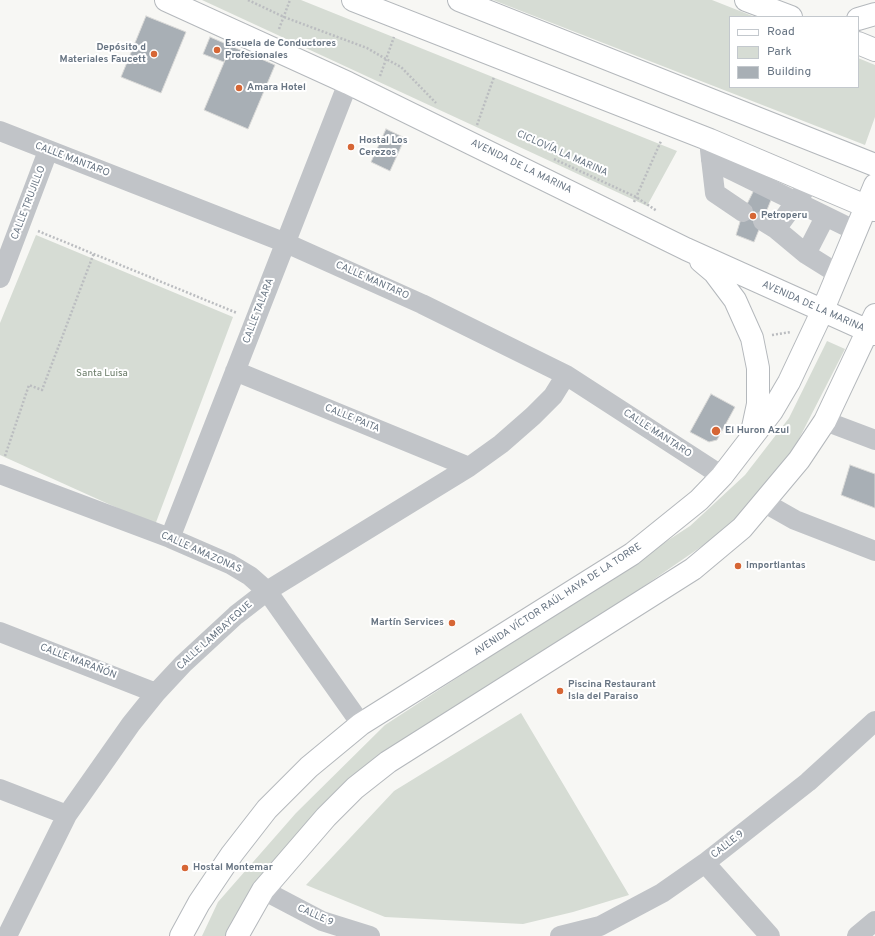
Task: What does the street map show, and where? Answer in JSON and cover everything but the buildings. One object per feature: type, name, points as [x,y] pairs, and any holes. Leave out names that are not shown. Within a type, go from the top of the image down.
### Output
[{"type":"main road","name":"AVENIDA DE LA MARINA","points":[[166,0],[373,95],[476,129],[626,219],[686,249],[822,312],[873,327]]},
{"type":"main road","points":[[353,0],[668,124],[710,150],[809,182],[871,208]]},
{"type":"main road","points":[[459,0],[875,165]]},
{"type":"main road","points":[[757,2],[789,16]]},
{"type":"main road","points":[[859,19],[875,14]]},
{"type":"main road","points":[[859,43],[875,50]]},
{"type":"main road","name":"AVENIDA VÍCTOR RAÚL HAYA DE LA TORRE","points":[[181,936],[199,903],[232,854],[268,809],[309,767],[361,724],[632,554],[699,500],[722,476],[772,411],[789,382],[822,312],[856,231],[871,208],[875,185]]},
{"type":"main road","points":[[686,249],[714,272],[736,300],[752,338],[758,368],[758,404],[750,439]]},
{"type":"main road","points":[[237,936],[263,890],[326,817],[355,788],[388,762],[693,569],[742,528],[765,503],[799,460],[825,420],[873,327]]},
{"type":"street","name":"CALLE TALARA","points":[[170,538],[348,83]]},
{"type":"street","name":"CALLE MANTARO","points":[[0,131],[286,243],[422,304],[566,375],[722,476]]},
{"type":"street","points":[[710,150],[796,202],[856,231]]},
{"type":"street","points":[[710,150],[715,193],[743,212]]},
{"type":"street","name":"CALLE TRUJILLO","points":[[0,278],[48,151]]},
{"type":"street","points":[[809,182],[796,202],[769,225],[806,254],[838,274]]},
{"type":"street","points":[[806,254],[825,217]]},
{"type":"street","name":"CALLE PAITA","points":[[235,371],[469,467]]},
{"type":"street","name":"CALLE LAMBAYEQUE","points":[[7,936],[67,815],[131,724],[156,693],[183,664],[219,631],[267,592],[469,467],[533,416],[553,396],[566,375]]},
{"type":"street","points":[[825,420],[875,440]]},
{"type":"street","name":"CALLE AMAZONAS","points":[[1,469],[170,538],[230,564],[250,576],[267,592],[361,724]]},
{"type":"street","points":[[765,503],[795,520],[875,551]]},
{"type":"street","name":"CALLE MARAÑÓN","points":[[0,632],[156,693]]},
{"type":"street","name":"CALLE 9","points":[[560,936],[607,922],[662,893],[705,863],[808,782],[875,722]]},
{"type":"street","points":[[0,790],[67,815]]},
{"type":"street","points":[[705,863],[770,936]]},
{"type":"street","name":"CALLE 9","points":[[263,890],[322,920],[370,936]]},
{"type":"street","points":[[857,936],[875,921]]},
{"type":"path","points":[[248,0],[284,17],[368,48],[400,67],[440,106]]},
{"type":"path","points":[[271,48],[290,0]]},
{"type":"path","points":[[373,95],[400,19]]},
{"type":"path","points":[[476,129],[500,58]]},
{"type":"path","points":[[626,219],[668,124]]},
{"type":"path","name":"CICLOVÍA LA MARINA","points":[[550,157],[636,197],[659,213]]},
{"type":"path","points":[[21,224],[256,320]]},
{"type":"path","points":[[1,469],[28,385],[42,390],[94,253]]},
{"type":"green space","points":[[202,0],[301,0],[677,151],[647,206]]},
{"type":"green space","points":[[493,0],[712,0],[752,16],[729,16],[729,88],[859,88],[859,58],[875,65],[875,117],[865,145]]},
{"type":"green space","name":"Santa Luisa","points":[[36,235],[233,317],[155,525],[0,455],[0,323]]},
{"type":"green space","points":[[827,341],[845,349],[782,472],[721,533],[324,807],[231,936],[202,936],[218,902],[296,813],[385,725],[690,526],[745,475],[789,418]]},
{"type":"green space","points":[[521,713],[629,895],[573,912],[523,924],[385,917],[306,885],[394,791]]},
{"type":"place","name":"Escuela de Conductores Profesionales","points":[[217,50]]},
{"type":"place","name":"Depósito d Materiales Faucett","points":[[154,54]]},
{"type":"place","name":"Amara Hotel","points":[[239,88]]},
{"type":"place","name":"Hostal Los Cerezos","points":[[351,147]]},
{"type":"place","name":"Petroperu","points":[[753,216]]},
{"type":"place","name":"El Huron Azul","points":[[716,431]]},
{"type":"place","name":"Importlantas","points":[[738,566]]},
{"type":"place","name":"Martín Services","points":[[452,623]]},
{"type":"place","name":"Piscina Restaurant Isla del Paraiso","points":[[560,691]]},
{"type":"place","name":"Hostal Montemar","points":[[185,868]]}]
